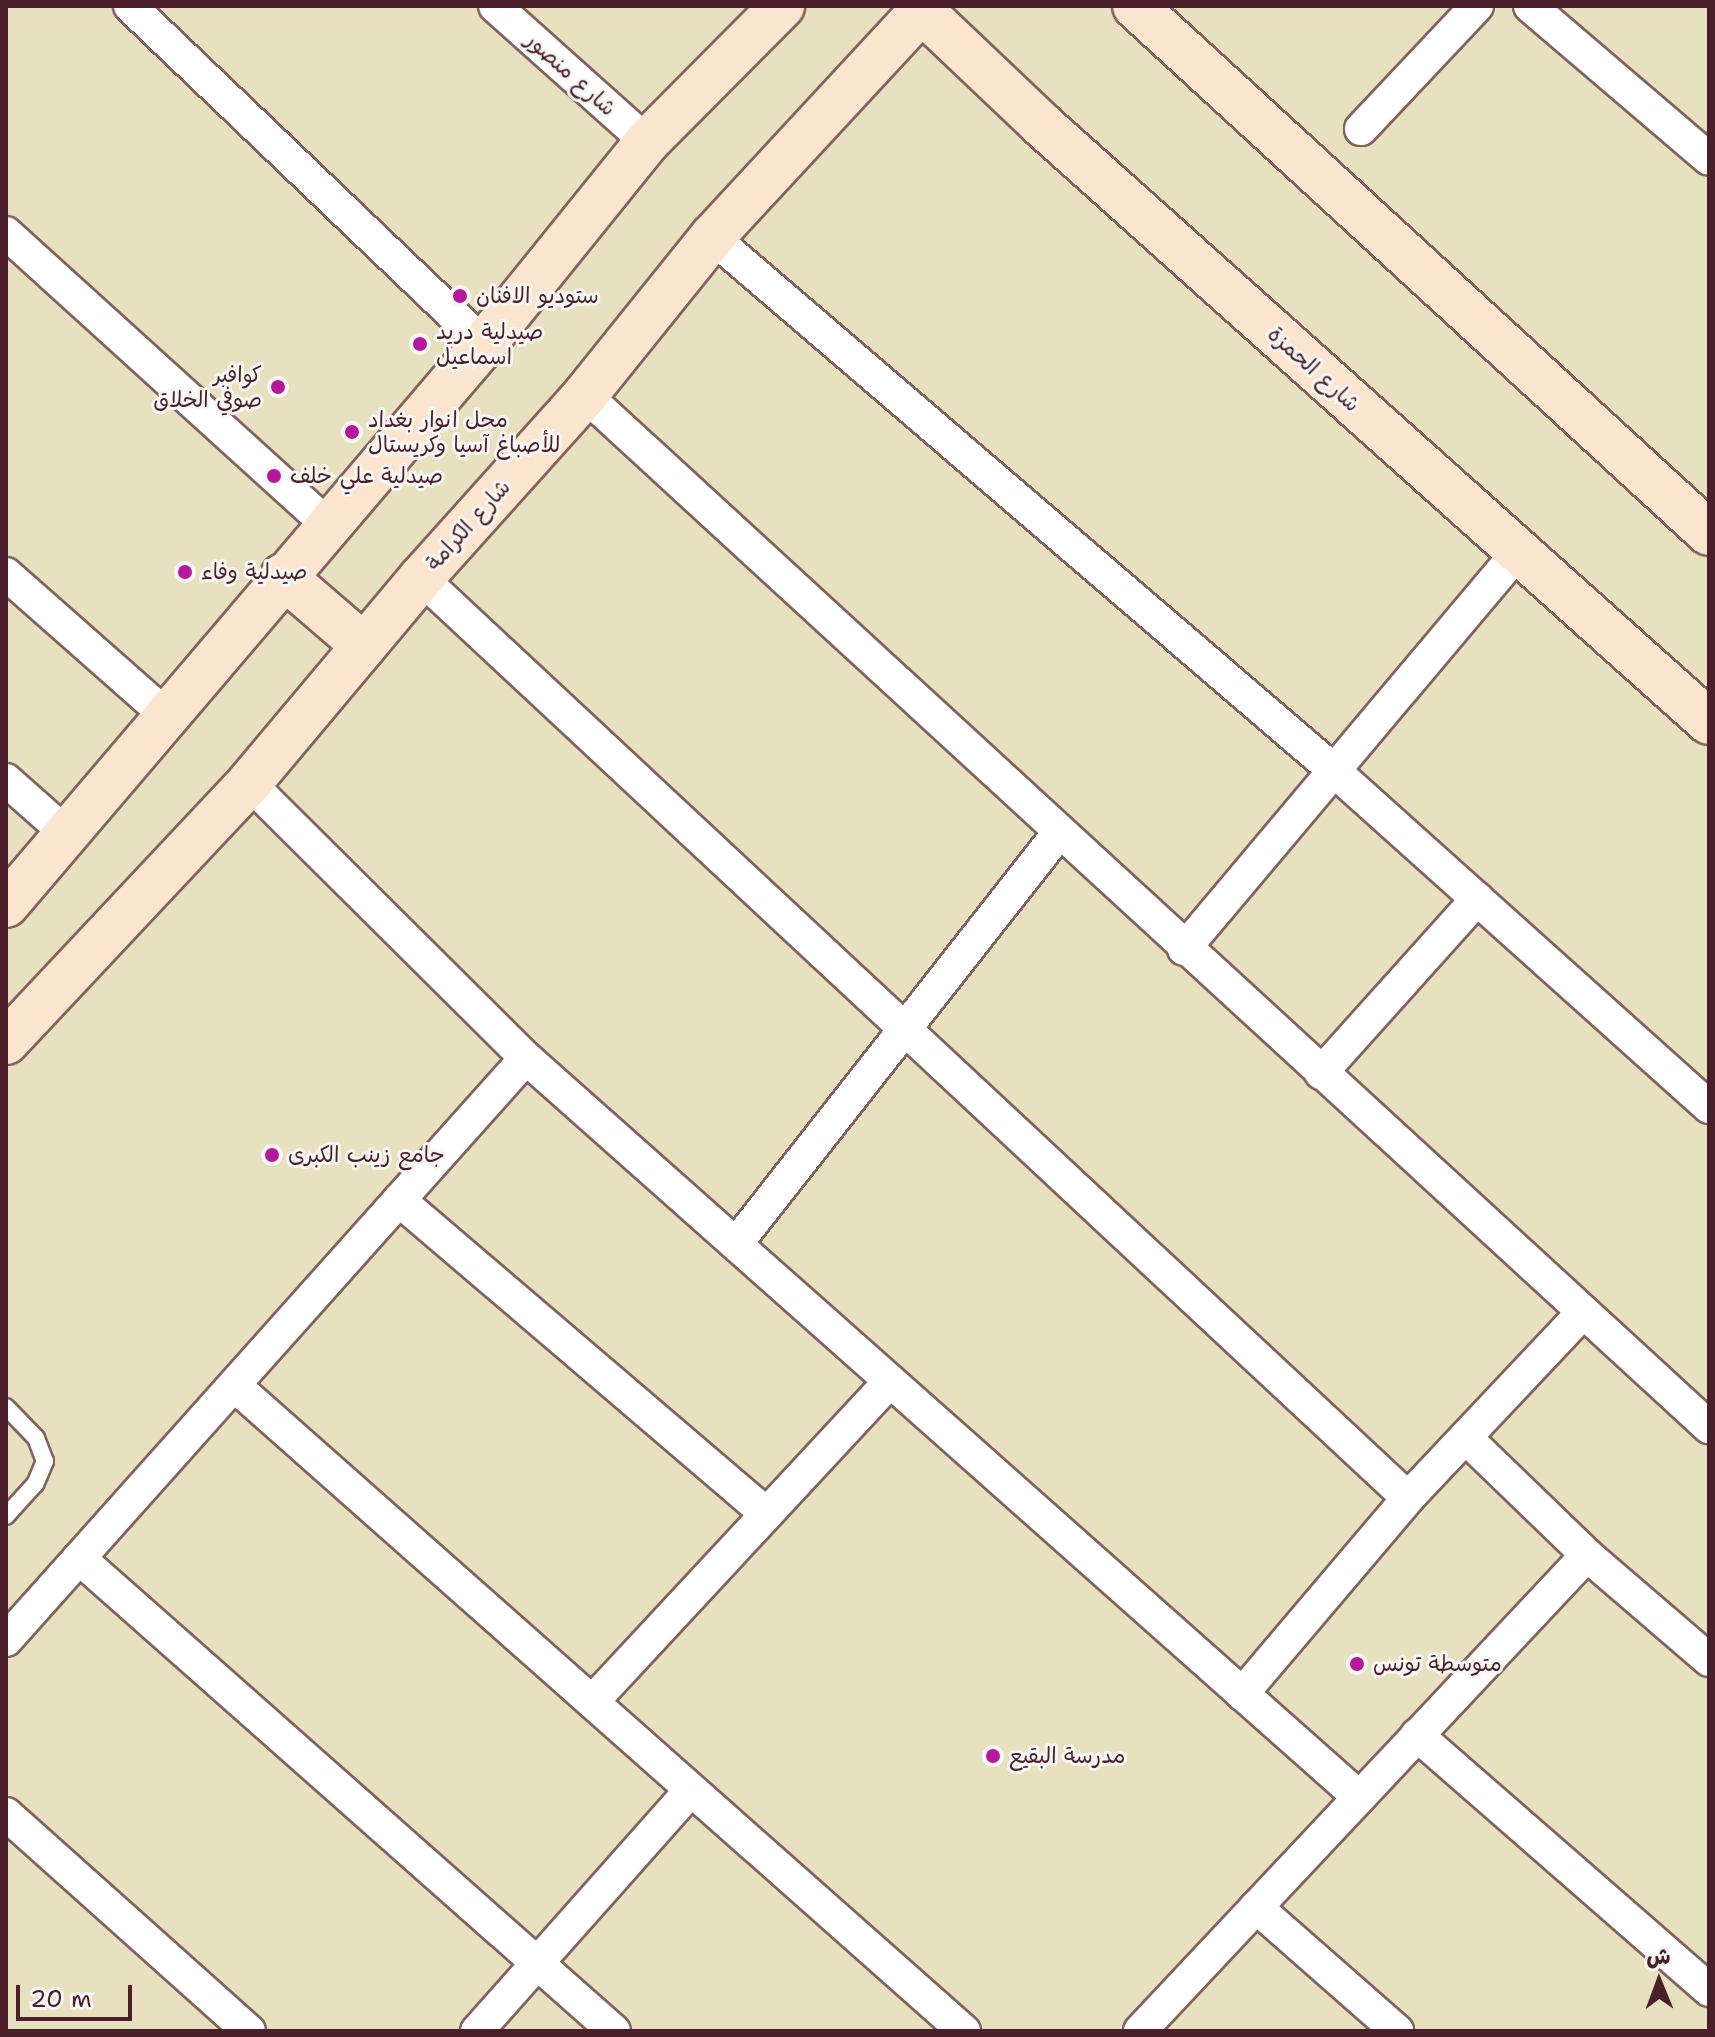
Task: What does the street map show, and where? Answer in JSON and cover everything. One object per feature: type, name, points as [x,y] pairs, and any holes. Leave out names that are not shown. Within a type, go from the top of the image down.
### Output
[{"type":"street","points":[[130,6],[484,344]]},
{"type":"street","name":"شارع منصور","points":[[495,6],[647,142]]},
{"type":"street","points":[[6,905],[327,524],[484,344],[647,142],[782,6]]},
{"type":"street","points":[[1135,6],[1709,533]]},
{"type":"street","points":[[1361,129],[1477,6]]},
{"type":"street","points":[[1530,6],[1709,159]]},
{"type":"street","name":"شارع الكرامة","points":[[6,1042],[249,783],[421,578],[585,395],[712,237],[924,9]]},
{"type":"street","name":"شارع الحمزة","points":[[924,9],[1042,125],[1709,722]]},
{"type":"street","points":[[6,233],[327,524]]},
{"type":"street","points":[[712,237],[1331,768],[1709,1107]]},
{"type":"street","points":[[585,395],[1058,834],[1709,1427]]},
{"type":"street","points":[[1184,949],[1331,768],[1518,552]]},
{"type":"street","points":[[6,574],[166,715]]},
{"type":"street","points":[[283,576],[364,646]]},
{"type":"street","points":[[421,578],[1408,1498]]},
{"type":"street","points":[[6,780],[66,833]]},
{"type":"street","points":[[249,783],[526,1058],[1359,1797]]},
{"type":"street","points":[[736,1244],[1058,834]]},
{"type":"street","points":[[1321,1073],[1477,899]]},
{"type":"street","points":[[6,1640],[526,1058]]},
{"type":"street","points":[[399,1200],[766,1514]]},
{"type":"street","points":[[1242,1694],[1408,1498],[1467,1439],[1583,1312]]},
{"type":"street","points":[[592,1702],[890,1381]]},
{"type":"street","points":[[234,1385],[964,2031]]},
{"type":"street","points":[[1467,1439],[1587,1555],[1709,1660]]},
{"type":"street","points":[[1140,2031],[1587,1555]]},
{"type":"street","points":[[79,1558],[614,2031]]},
{"type":"street","points":[[1417,1735],[1709,1990]]},
{"type":"street","points":[[477,2031],[691,1790]]},
{"type":"street","points":[[6,1814],[249,2031]]},
{"type":"street","points":[[1256,1907],[1397,2031]]},
{"type":"lane","points":[[6,1407],[36,1438],[45,1461],[35,1484],[6,1516]]},
{"type":"place","name":"ستوديو الافنان","points":[[460,296]]},
{"type":"place","name":"صيدلية دريد اسماعيل","points":[[420,344]]},
{"type":"place","name":"كوافير صوفي الخلاق","points":[[278,387]]},
{"type":"place","name":"محل انوار بغداد للأصباغ آسيا وكريستال","points":[[352,432]]},
{"type":"place","name":"صيدلية علي خلف","points":[[274,476]]},
{"type":"place","name":"صيدلية وفاء","points":[[185,572]]},
{"type":"place","name":"جامع زينب الكبرى","points":[[272,1155]]},
{"type":"place","name":"متوسطة تونس","points":[[1357,1664]]},
{"type":"place","name":"مدرسة البقيع","points":[[993,1756]]}]
